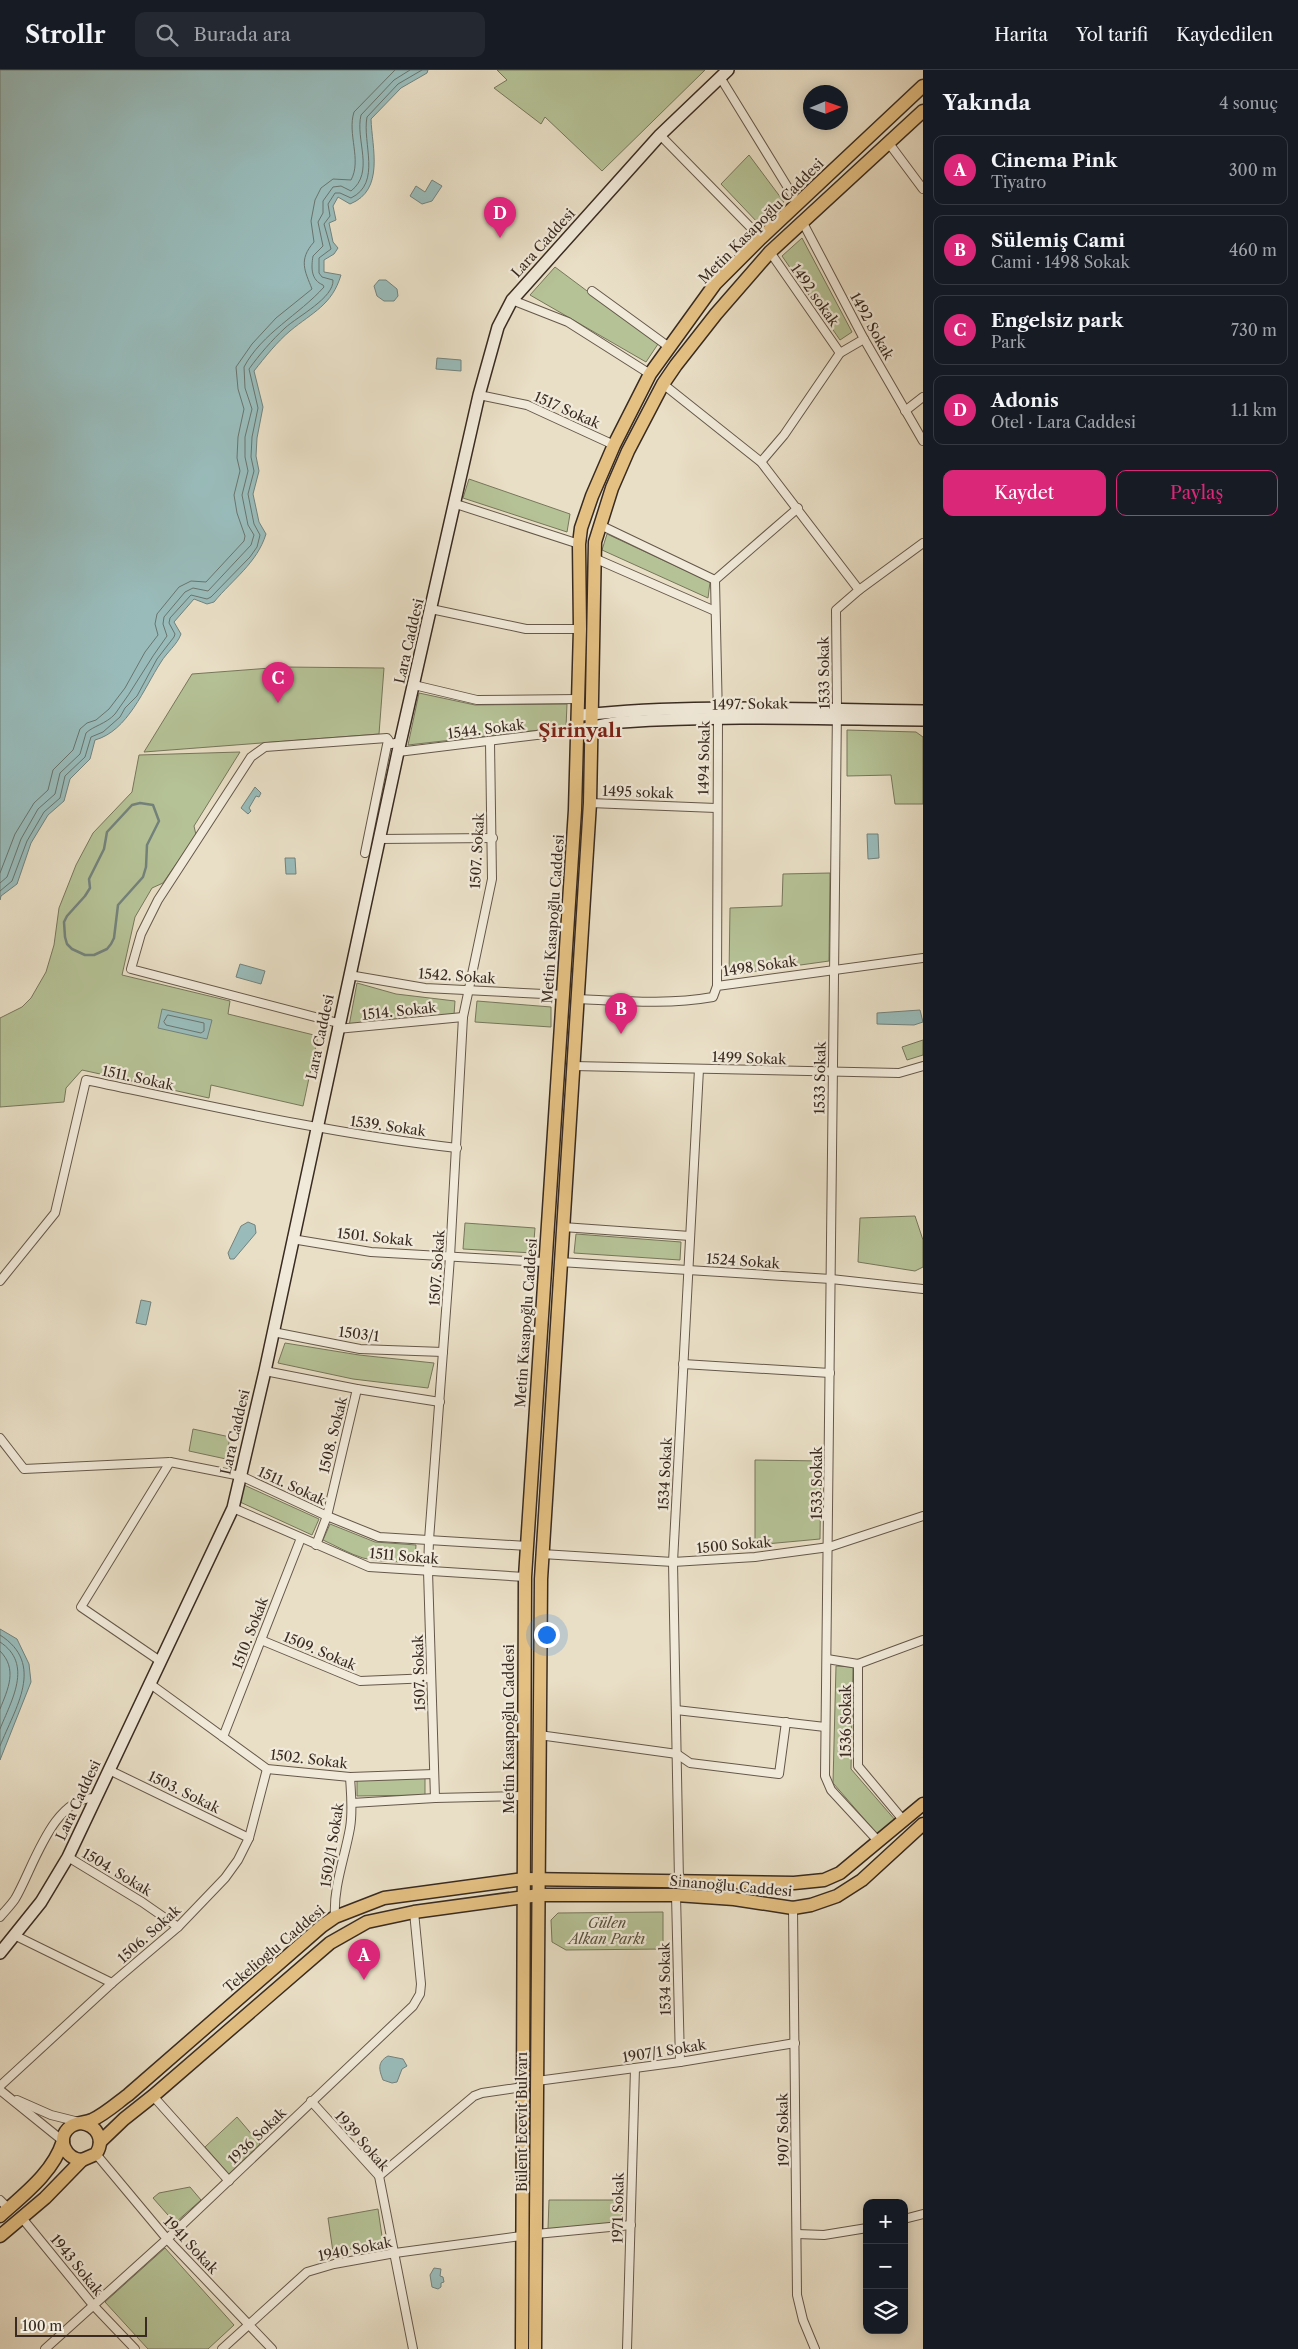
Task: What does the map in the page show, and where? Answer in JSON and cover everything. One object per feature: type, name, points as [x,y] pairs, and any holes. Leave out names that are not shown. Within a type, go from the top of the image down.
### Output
[{"type":"main road","name":"Metin Kasapoğlu Caddesi","points":[[584,715],[578,698],[580,629],[579,544],[585,513],[614,445],[650,374],[715,284],[761,238],[923,86]]},
{"type":"main road","name":"Metin Kasapoğlu Caddesi","points":[[539,1877],[542,1554],[573,1066],[579,999],[590,803],[584,715],[594,558],[600,525],[628,451],[663,384],[716,314],[770,252],[923,111]]},
{"type":"main road","name":"Metin Kasapoğlu Caddesi","points":[[524,1896],[525,1577],[544,1262],[564,995],[575,810],[584,729]]},
{"type":"main road","name":"Si̇nanoğlu Caddesi","points":[[524,1879],[539,1877],[806,1883],[824,1880],[840,1873],[923,1804]]},
{"type":"main road","name":"Si̇nanoğlu Caddesi","points":[[524,1896],[676,1895],[734,1899],[792,1908],[825,1901],[850,1888],[862,1880],[923,1824]]},
{"type":"main road","name":"Bülent Ecevit Bulvarı","points":[[535,2349],[539,1877]]},
{"type":"main road","name":"Tekelioglu Caddesi","points":[[81,2123],[93,2119],[128,2095],[335,1917],[384,1898],[524,1879]]},
{"type":"main road","name":"Bülent Ecevit Bulvarı","points":[[522,2349],[524,1896]]},
{"type":"main road","points":[[0,2236],[22,2218],[82,2160],[98,2148],[124,2118],[153,2096],[330,1942],[368,1922],[414,1912],[524,1896]]},
{"type":"main road","points":[[3,2208],[38,2181],[60,2152],[64,2136],[70,2127],[81,2123],[92,2126],[99,2136],[98,2148]]},
{"type":"main road","points":[[63,2142],[69,2155],[82,2160]]},
{"type":"street","name":"Lara Caddesi","points":[[0,1953],[16,1936],[41,1902],[68,1857],[233,1508],[265,1371],[399,747],[456,504],[479,395],[498,327],[512,300],[660,135],[724,73]]},
{"type":"street","points":[[724,73],[798,204]]},
{"type":"street","points":[[660,135],[761,238]]},
{"type":"street","points":[[888,142],[923,189]]},
{"type":"street","name":"1492 Sokak","points":[[802,221],[864,339],[923,441]]},
{"type":"street","name":"1492 sokak","points":[[770,252],[840,353]]},
{"type":"street","points":[[592,291],[668,347]]},
{"type":"street","points":[[512,300],[568,322],[650,374]]},
{"type":"street","points":[[761,462],[784,435],[840,353],[864,339]]},
{"type":"street","points":[[663,384],[761,462],[859,590]]},
{"type":"street","name":"1517 Sokak","points":[[479,395],[527,405],[614,445]]},
{"type":"street","points":[[906,411],[923,397]]},
{"type":"street","points":[[456,504],[579,544]]},
{"type":"street","points":[[600,525],[715,580],[798,508]]},
{"type":"street","name":"1533 Sokak","points":[[879,1842],[826,1784],[825,1727],[829,1547],[837,713],[836,610],[859,590],[923,543]]},
{"type":"street","points":[[594,558],[715,611]]},
{"type":"street","name":"1494 Sokak","points":[[715,580],[717,986]]},
{"type":"street","points":[[431,609],[526,629],[580,629]]},
{"type":"street","points":[[414,685],[477,700],[578,698]]},
{"type":"street","name":"1497. Sokak","points":[[584,715],[923,711]]},
{"type":"street","name":"1497. Sokak","points":[[837,713],[923,720]]},
{"type":"street","name":"1497. Sokak","points":[[584,729],[620,722],[717,714]]},
{"type":"street","name":"1544. Sokak","points":[[338,1026],[132,969],[140,934],[158,900],[250,757],[265,747],[387,738],[391,744],[399,747],[490,742],[584,729]]},
{"type":"street","points":[[365,853],[388,740]]},
{"type":"street","name":"1507. Sokak","points":[[435,1798],[428,1571],[457,1148],[463,1017],[467,990],[492,879],[493,838],[490,742]]},
{"type":"street","name":"1495 sokak","points":[[590,803],[716,808]]},
{"type":"street","points":[[380,840],[493,838]]},
{"type":"street","name":"1498 Sokak","points":[[579,999],[689,1002],[713,997],[717,986],[834,968],[923,958]]},
{"type":"street","name":"1542. Sokak","points":[[349,974],[425,988],[564,995]]},
{"type":"street","name":"1514. Sokak","points":[[338,1026],[463,1017]]},
{"type":"street","name":"1499 Sokak","points":[[573,1066],[903,1073],[923,1066]]},
{"type":"street","name":"1534 Sokak","points":[[679,1881],[673,1562],[699,1069]]},
{"type":"street","name":"1511. Sokak","points":[[0,1281],[55,1213],[86,1080],[316,1128]]},
{"type":"street","name":"1539. Sokak","points":[[316,1128],[457,1148]]},
{"type":"street","points":[[563,1227],[690,1236]]},
{"type":"street","name":"1501. Sokak","points":[[292,1239],[371,1252],[544,1262]]},
{"type":"street","name":"1524 Sokak","points":[[560,1262],[688,1269],[923,1288]]},
{"type":"street","name":"1503/1","points":[[273,1332],[360,1349],[443,1352]]},
{"type":"street","points":[[683,1364],[830,1374]]},
{"type":"street","points":[[265,1371],[357,1389],[440,1402]]},
{"type":"street","name":"1508. Sokak","points":[[316,1544],[327,1516],[357,1389]]},
{"type":"street","name":"1511. Sokak","points":[[0,1438],[24,1469],[170,1462],[241,1476],[327,1516],[379,1537],[527,1546]]},
{"type":"street","points":[[160,1661],[81,1607],[170,1462]]},
{"type":"street","name":"1511 Sokak","points":[[233,1508],[369,1567],[525,1577]]},
{"type":"street","name":"1500 Sokak","points":[[542,1554],[673,1562],[755,1557],[829,1547],[923,1516]]},
{"type":"street","name":"1510. Sokak","points":[[223,1737],[301,1538]]},
{"type":"street","name":"1509. Sokak","points":[[261,1640],[360,1681],[431,1678]]},
{"type":"street","points":[[827,1659],[858,1664],[923,1640]]},
{"type":"street","name":"1536 Sokak","points":[[858,1664],[858,1766],[904,1821]]},
{"type":"street","name":"1502. Sokak","points":[[149,1683],[267,1769],[350,1777],[434,1774]]},
{"type":"street","points":[[676,1710],[825,1727]]},
{"type":"street","points":[[539,1735],[677,1754],[690,1763],[779,1774],[786,1722]]},
{"type":"street","name":"1506. Sokak","points":[[0,2086],[112,1983],[178,1927],[225,1878],[238,1860],[249,1838],[267,1769]]},
{"type":"street","name":"1503. Sokak","points":[[109,1770],[249,1838]]},
{"type":"street","name":"1502/1 Sokak","points":[[335,1917],[334,1906],[350,1826],[352,1803],[350,1777]]},
{"type":"street","points":[[352,1803],[435,1798],[524,1796]]},
{"type":"street","points":[[0,1917],[14,1900],[57,1817],[72,1804],[88,1797],[96,1798]]},
{"type":"street","name":"1504. Sokak","points":[[68,1857],[142,1902],[178,1927]]},
{"type":"street","name":"1534 Sokak","points":[[676,1895],[680,2062]]},
{"type":"street","name":"1907 Sokak","points":[[792,1908],[797,2295],[803,2320],[815,2349]]},
{"type":"street","name":"1936 Sokak","points":[[45,2349],[167,2239],[417,2000],[421,1984],[414,1912]]},
{"type":"street","points":[[16,1936],[112,1983]]},
{"type":"street","name":"1907/1 Sokak","points":[[537,2081],[680,2062],[795,2043]]},
{"type":"street","name":"1971 Sokak","points":[[626,2349],[635,2068]]},
{"type":"street","points":[[379,2176],[474,2096],[523,2087]]},
{"type":"street","points":[[0,2090],[15,2100],[51,2115],[81,2123]]},
{"type":"street","points":[[153,2096],[229,2180]]},
{"type":"street","points":[[15,2100],[63,2142]]},
{"type":"street","name":"1939 Sokak","points":[[311,2101],[379,2176],[413,2349]]},
{"type":"street","name":"1941 Sokak","points":[[98,2148],[167,2239],[272,2349]]},
{"type":"street","points":[[908,2218],[923,2214]]},
{"type":"street","name":"1943 Sokak","points":[[22,2218],[93,2305],[135,2349]]},
{"type":"street","points":[[536,2234],[630,2225]]},
{"type":"street","points":[[796,2234],[824,2235],[863,2229]]},
{"type":"street","name":"1940 Sokak","points":[[222,2349],[307,2272],[334,2264],[395,2253],[522,2236]]},
{"type":"green space","points":[[497,70],[705,70],[602,171],[545,117],[541,124],[494,88],[507,80]]},
{"type":"green space","points":[[749,155],[784,202],[759,224],[721,184]]},
{"type":"green space","points":[[802,238],[852,332],[840,340],[782,256]]},
{"type":"green space","points":[[555,267],[658,344],[646,362],[530,295]]},
{"type":"green space","points":[[469,479],[570,514],[567,532],[463,498]]},
{"type":"green space","points":[[607,534],[710,582],[708,598],[602,550]]},
{"type":"green space","points":[[284,667],[384,668],[379,734],[144,752],[192,674]]},
{"type":"green space","points":[[419,693],[475,705],[567,704],[566,727],[408,745]]},
{"type":"green space","points":[[847,730],[916,732],[923,737],[923,804],[895,804],[891,775],[847,776]]},
{"type":"green space","points":[[240,752],[194,826],[196,835],[163,883],[152,888],[135,917],[122,975],[230,1001],[228,1014],[318,1036],[303,1106],[211,1085],[209,1098],[82,1070],[66,1088],[64,1102],[0,1107],[0,1018],[22,1007],[31,998],[46,972],[54,945],[59,908],[76,865],[93,833],[132,792],[139,755]]},
{"type":"green space","points":[[830,873],[829,961],[729,975],[730,908],[782,906],[783,874]]},
{"type":"green space","points":[[357,983],[396,994],[455,1001],[454,1015],[349,1026]]},
{"type":"green space","points":[[477,1001],[551,1007],[551,1027],[475,1022]]},
{"type":"green space","points":[[923,1040],[923,1055],[907,1060],[902,1047]]},
{"type":"green space","points":[[915,1216],[923,1240],[923,1267],[915,1271],[858,1262],[860,1218]]},
{"type":"green space","points":[[465,1223],[535,1228],[533,1253],[463,1249]]},
{"type":"green space","points":[[576,1234],[681,1242],[680,1260],[574,1253]]},
{"type":"green space","points":[[285,1343],[359,1355],[434,1363],[428,1388],[353,1379],[278,1363]]},
{"type":"green space","points":[[193,1429],[230,1437],[226,1459],[189,1451]]},
{"type":"green space","points":[[755,1460],[821,1461],[820,1539],[755,1545]]},
{"type":"green space","points":[[244,1485],[319,1519],[312,1535],[240,1502]]},
{"type":"green space","points":[[330,1524],[375,1542],[416,1545],[415,1562],[376,1560],[363,1558],[348,1552],[323,1540]]},
{"type":"green space","points":[[836,1666],[853,1667],[851,1769],[896,1821],[879,1836],[833,1783]]},
{"type":"green space","points":[[425,1778],[425,1795],[357,1796],[357,1779]]},
{"type":"green space","name":"Gülen Alkan Parkı","points":[[663,1912],[663,1949],[566,1950],[552,1942],[551,1920],[558,1913]]},
{"type":"green space","points":[[237,2117],[260,2144],[229,2174],[205,2147]]},
{"type":"green space","points":[[190,2187],[201,2200],[175,2223],[153,2198],[159,2193]]},
{"type":"green space","points":[[549,2200],[622,2200],[621,2225],[548,2229]]},
{"type":"green space","points":[[378,2209],[383,2243],[333,2252],[328,2218]]},
{"type":"green space","points":[[165,2248],[234,2325],[208,2349],[148,2349],[105,2302]]},
{"type":"water","points":[[0,70],[428,70],[427,73],[401,88],[371,119],[374,167],[368,189],[361,198],[350,204],[338,197],[333,206],[336,220],[329,223],[333,242],[338,248],[334,254],[324,260],[324,272],[341,275],[332,294],[321,307],[280,340],[254,371],[263,407],[257,438],[256,456],[259,471],[253,494],[259,522],[266,534],[257,554],[214,602],[207,604],[194,599],[174,622],[181,634],[177,642],[161,662],[126,718],[117,728],[95,740],[90,759],[70,779],[64,801],[48,815],[31,843],[17,884],[1,896],[0,900]]},
{"type":"water","points":[[432,180],[442,186],[432,201],[422,204],[410,196],[416,186],[425,192]]},
{"type":"water","points":[[379,280],[386,280],[397,289],[398,296],[394,301],[384,301],[377,296],[374,286]]},
{"type":"water","points":[[437,358],[461,360],[461,371],[436,369]]},
{"type":"water","points":[[255,787],[261,793],[259,797],[256,796],[249,808],[251,811],[248,814],[241,808]]},
{"type":"water","points":[[867,834],[878,834],[879,858],[868,859]]},
{"type":"water","points":[[285,858],[295,858],[296,874],[286,874]]},
{"type":"water","points":[[240,964],[265,971],[261,984],[236,977]]},
{"type":"water","points":[[162,1009],[212,1020],[207,1039],[158,1028]]},
{"type":"water","points":[[920,1010],[923,1022],[914,1025],[877,1024],[877,1013]]},
{"type":"water","points":[[248,1222],[255,1225],[256,1233],[234,1259],[230,1259],[228,1253],[241,1226]]},
{"type":"water","points":[[141,1300],[151,1302],[146,1325],[136,1323]]},
{"type":"water","points":[[0,1629],[17,1639],[29,1664],[31,1682],[0,1760]]},
{"type":"water","points":[[388,2056],[403,2059],[407,2066],[402,2069],[397,2082],[392,2083],[383,2080],[380,2070],[381,2064],[384,2058]]},
{"type":"water","points":[[434,2268],[441,2269],[440,2276],[443,2277],[444,2282],[441,2283],[441,2287],[438,2289],[432,2287],[430,2275]]},
{"type":"waterway","points":[[140,803],[153,805],[159,821],[147,845],[146,867],[143,877],[118,905],[114,938],[111,944],[107,949],[94,955],[85,955],[72,949],[67,944],[64,922],[90,888],[89,879],[104,849],[107,832],[132,805],[140,803]]},
{"type":"place","name":"Adonis","points":[[500,238]]},
{"type":"place","name":"Engelsiz park","points":[[278,703]]},
{"type":"place","name":"Sülemiş Cami","points":[[621,1034]]},
{"type":"place","name":"Cinema Pink","points":[[364,1980]]},
{"type":"district","name":"Şirinyalı","points":[[580,730]]}]
